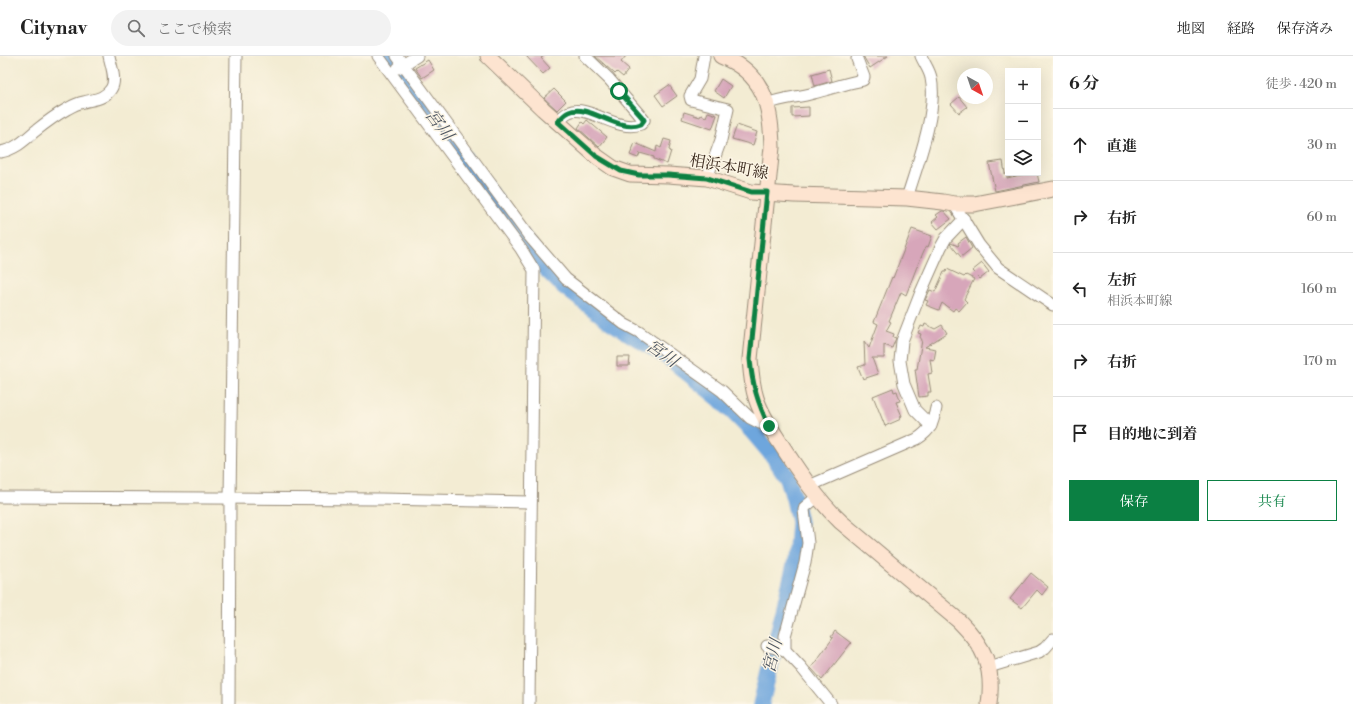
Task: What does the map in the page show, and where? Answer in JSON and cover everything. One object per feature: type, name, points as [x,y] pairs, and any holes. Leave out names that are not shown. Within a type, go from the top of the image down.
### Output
[{"type":"street","points":[[0,152],[9,150],[21,143],[66,109],[84,102],[102,98],[106,95],[113,87],[114,82],[109,56]]},
{"type":"street","points":[[229,704],[230,499],[236,56]]},
{"type":"street","points":[[378,56],[397,66],[529,236],[566,279],[624,324],[639,332],[722,391],[750,418],[769,426]]},
{"type":"street","points":[[397,66],[417,56]]},
{"type":"street","name":"相浜本町線","points":[[488,56],[596,156],[621,171],[639,175],[668,175],[707,178],[751,192],[794,195],[907,198],[954,204],[974,204],[1053,189]]},
{"type":"street","points":[[558,122],[570,112],[577,110],[629,126],[641,124],[644,120],[609,78],[585,56]]},
{"type":"street","points":[[704,56],[700,79],[690,96],[691,100],[728,109],[721,140],[707,178]]},
{"type":"street","points":[[722,56],[740,65],[754,78],[762,90],[770,117],[772,146],[750,359],[756,398],[769,426],[822,504],[840,522],[967,629],[980,648],[989,667],[991,686],[989,704]]},
{"type":"street","points":[[907,198],[925,140],[933,97],[931,77],[921,56]]},
{"type":"street","points":[[767,104],[780,99],[813,94],[847,83],[863,80],[864,77],[857,59]]},
{"type":"street","points":[[397,66],[534,270],[529,704]]},
{"type":"street","points":[[954,204],[979,245],[998,268],[1053,305]]},
{"type":"street","points":[[931,426],[915,410],[904,384],[900,361],[902,341],[921,292],[941,247],[946,238],[964,220]]},
{"type":"street","points":[[831,704],[802,667],[776,648],[785,636],[805,563],[808,543],[804,510],[805,506],[813,491],[926,433],[931,426],[936,408]]},
{"type":"street","points":[[0,497],[531,502]]},
{"type":"street","points":[[989,667],[1039,652],[1053,639]]},
{"type":"building","points":[[526,56],[544,56],[541,58],[550,68],[543,74]]},
{"type":"building","points":[[595,56],[626,56],[621,62],[629,69],[623,77],[617,72],[615,74]]},
{"type":"building","points":[[863,56],[888,56],[870,68]]},
{"type":"building","points":[[428,60],[434,70],[422,78],[415,68]]},
{"type":"building","points":[[829,69],[832,81],[815,86],[812,74]]},
{"type":"building","points":[[721,79],[731,86],[724,98],[714,91]]},
{"type":"building","points":[[669,85],[677,96],[663,106],[655,95]]},
{"type":"building","points":[[554,89],[566,101],[557,110],[544,98]]},
{"type":"building","points":[[957,99],[957,104],[965,104],[967,107],[959,113],[951,104]]},
{"type":"building","points":[[809,107],[809,116],[792,117],[792,108]]},
{"type":"building","points":[[684,112],[700,117],[701,115],[706,117],[708,112],[717,115],[712,129],[682,119]]},
{"type":"building","points":[[587,120],[607,137],[599,147],[578,128],[582,122],[584,124]]},
{"type":"building","points":[[737,125],[757,132],[753,145],[732,139]]},
{"type":"building","points":[[664,139],[671,141],[669,150],[671,151],[667,164],[654,159],[654,157],[640,153],[638,158],[630,155],[635,143],[656,152],[657,146],[661,148]]},
{"type":"building","points":[[1003,161],[1005,176],[1007,176],[1007,178],[1016,176],[1038,176],[1039,182],[995,191],[989,163]]},
{"type":"building","points":[[944,211],[951,219],[938,229],[932,222],[938,217],[936,215]]},
{"type":"building","points":[[912,229],[932,236],[928,247],[926,246],[906,295],[901,292],[889,321],[891,322],[886,331],[894,334],[893,337],[896,338],[892,348],[884,345],[884,358],[872,358],[878,374],[863,379],[858,367],[865,365],[864,341],[869,348],[878,324],[874,322]]},
{"type":"building","points":[[966,237],[972,248],[961,257],[950,244],[951,243],[958,246],[958,243]]},
{"type":"building","points":[[982,263],[989,272],[980,279],[972,271]]},
{"type":"building","points":[[947,269],[964,277],[966,275],[974,279],[964,299],[967,302],[959,311],[955,308],[953,311],[942,303],[939,310],[926,305],[928,301],[925,300],[930,290],[935,292],[944,272],[946,272]]},
{"type":"building","points":[[925,324],[935,329],[942,325],[947,333],[925,347],[936,349],[934,360],[930,359],[932,373],[928,374],[931,392],[928,392],[928,396],[919,397],[915,369],[917,369],[922,340],[920,337],[921,334],[918,333],[921,326],[924,327]]},
{"type":"building","points":[[617,357],[630,357],[629,366],[617,366]]},
{"type":"building","points":[[893,388],[894,392],[897,391],[900,401],[896,402],[902,416],[900,417],[901,419],[885,426],[873,396]]},
{"type":"building","points":[[1031,573],[1048,587],[1042,595],[1037,590],[1022,608],[1010,599]]},
{"type":"building","points":[[835,631],[851,643],[822,680],[811,668],[833,638],[831,637]]},
{"type":"waterway","name":"宮川","points":[[388,56],[544,267],[562,285],[583,301],[610,321],[669,358],[720,399],[752,431],[774,457],[788,478],[799,522],[796,560],[761,704]]},
{"type":"route","points":[[619,91],[642,117],[644,120],[641,124],[629,126],[577,110],[562,117],[558,122],[606,164],[621,171],[639,175],[651,174],[707,178],[751,192],[767,192],[750,359],[756,398],[769,426]]}]
